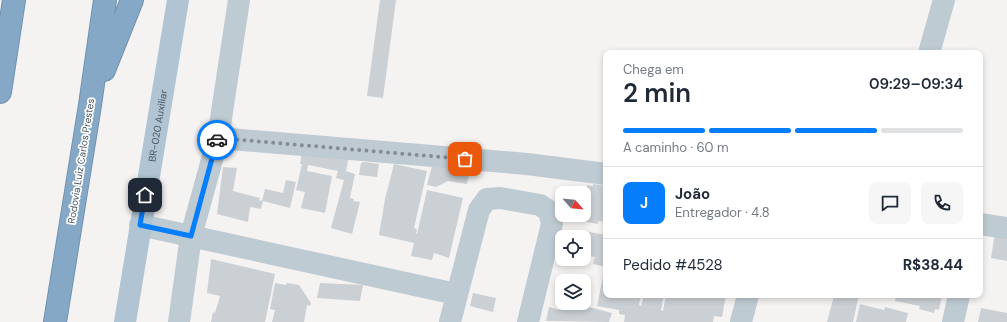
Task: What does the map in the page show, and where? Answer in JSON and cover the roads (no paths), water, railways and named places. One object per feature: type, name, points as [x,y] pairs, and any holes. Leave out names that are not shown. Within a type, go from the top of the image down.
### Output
[{"type":"highway","points":[[0,92],[14,0]]},
{"type":"highway","name":"Rodovia Luiz Carlos Prestes","points":[[54,322],[90,105],[105,0]]},
{"type":"highway","points":[[90,105],[132,0]]},
{"type":"main road","name":"BR-020 Auxiliar","points":[[125,322],[178,0]]},
{"type":"street","points":[[179,322],[191,236],[218,138],[239,0]]},
{"type":"street","points":[[930,50],[944,0]]},
{"type":"street","points":[[218,138],[527,164],[603,174]]},
{"type":"street","points":[[450,322],[456,294],[479,210],[487,199],[500,198],[540,204],[549,211],[552,224],[528,322]]},
{"type":"street","points":[[983,224],[1007,228]]},
{"type":"street","points":[[140,225],[456,294]]},
{"type":"street","points":[[741,322],[747,298]]},
{"type":"street","points":[[953,322],[958,298]]}]
